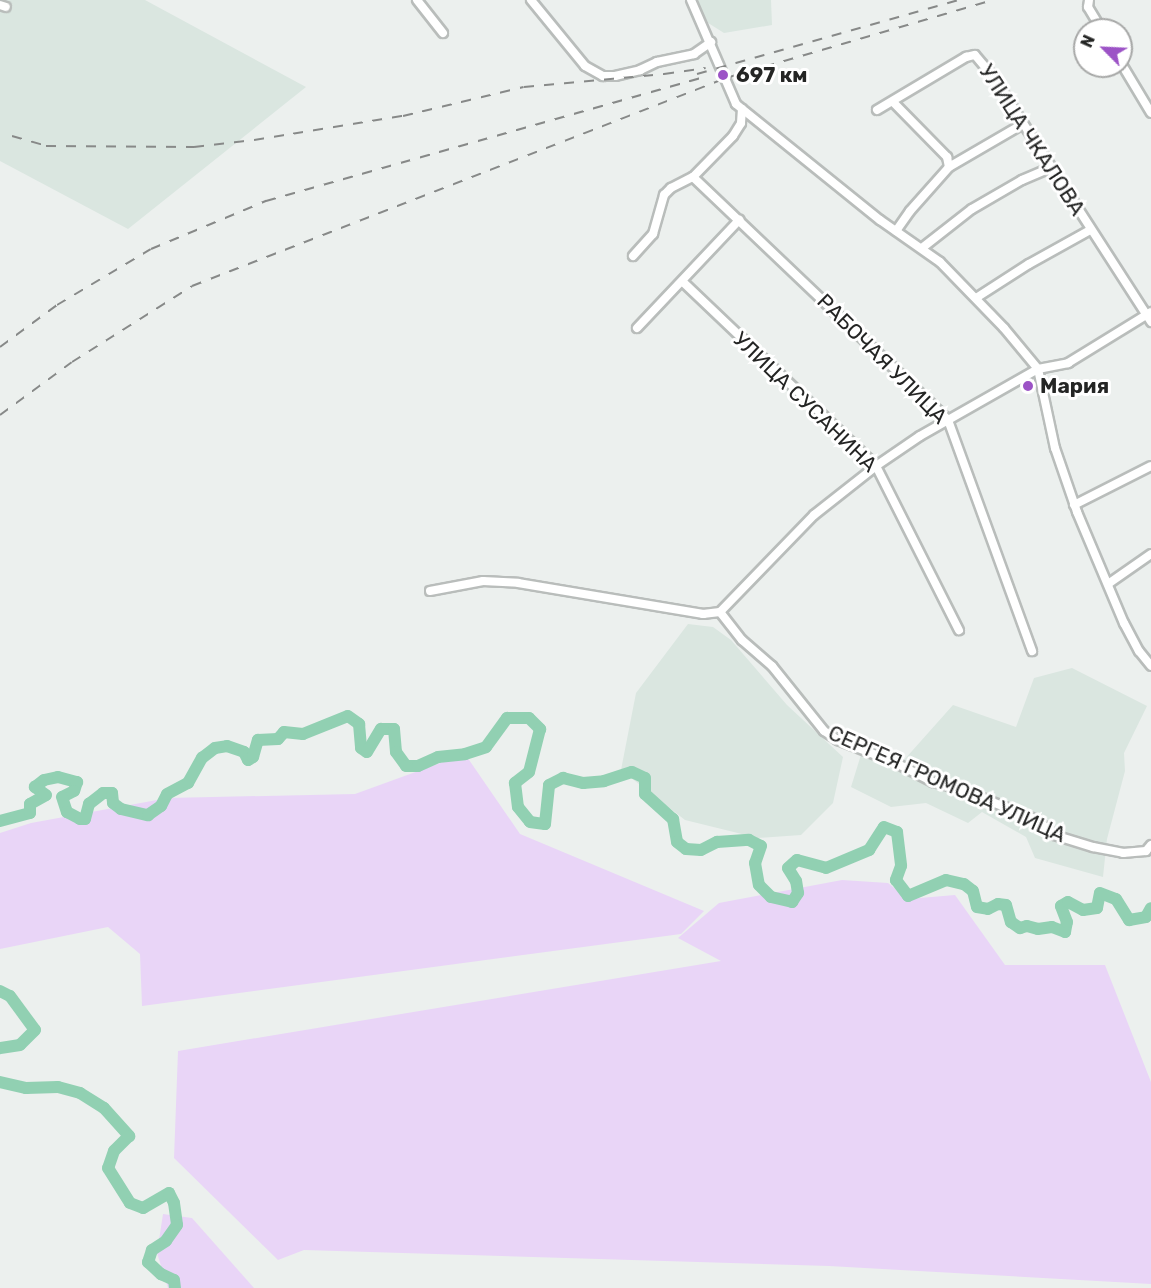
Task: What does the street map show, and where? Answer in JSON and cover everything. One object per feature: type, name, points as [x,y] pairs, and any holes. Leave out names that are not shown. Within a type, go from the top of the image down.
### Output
[{"type":"street","points":[[417,0],[443,33]]},
{"type":"street","points":[[531,0],[585,66],[603,76],[624,74],[657,62],[694,54],[711,42]]},
{"type":"street","points":[[691,0],[718,57],[733,99],[741,109],[896,231],[922,248],[976,298],[1038,369],[1055,448],[1074,505],[1124,623],[1139,651],[1150,663]]},
{"type":"street","points":[[1089,0],[1088,7],[1095,18]]},
{"type":"street","name":"УЛИЦА ЧКАЛОВА","points":[[877,110],[894,102],[911,88],[966,57],[975,55],[1023,124],[1090,230],[1150,316]]},
{"type":"street","points":[[1131,78],[1148,102],[1151,113]]},
{"type":"street","points":[[894,102],[947,157],[950,167]]},
{"type":"street","points":[[633,256],[652,234],[664,195],[671,188],[693,177],[738,130],[741,109]]},
{"type":"street","points":[[896,231],[909,211],[950,167],[1023,124]]},
{"type":"street","points":[[922,248],[972,209],[1022,180],[1050,168]]},
{"type":"street","name":"РАБОЧАЯ УЛИЦА","points":[[693,177],[948,420],[1032,651]]},
{"type":"street","points":[[637,328],[683,282],[739,220]]},
{"type":"street","points":[[976,298],[1029,264],[1090,230]]},
{"type":"street","name":"УЛИЦА СУСАНИНА","points":[[683,282],[876,466],[959,630]]},
{"type":"street","points":[[430,591],[463,584],[495,582],[556,588],[703,614],[720,612],[814,515],[876,466],[948,420],[1038,369],[1068,363],[1150,316]]},
{"type":"street","points":[[1074,505],[1151,466]]},
{"type":"street","points":[[1108,584],[1151,554]]},
{"type":"street","name":"СЕРГЕЯ ГРОМОВА УЛИЦА","points":[[720,612],[742,640],[772,666],[824,731],[838,740],[896,763],[933,782],[960,789],[1037,820],[1054,835],[1123,853],[1146,851],[1151,845]]},
{"type":"shaded area","points":[[0,0],[145,0],[306,87],[128,229],[0,161]]},
{"type":"shaded area","points":[[694,0],[771,0],[772,25],[724,33],[705,21]]},
{"type":"shaded area","points":[[688,624],[713,627],[731,640],[787,705],[843,757],[833,803],[801,835],[758,838],[685,820],[621,770],[636,693]]},
{"type":"shaded area","points":[[1072,668],[1147,706],[1124,753],[1125,771],[1107,839],[1103,877],[1035,858],[1026,837],[982,812],[968,823],[926,803],[891,807],[851,787],[864,745],[904,760],[953,705],[1016,727],[1034,678]]},
{"type":"shaded area","points":[[465,754],[520,834],[704,911],[681,934],[142,1006],[140,954],[108,927],[0,949],[0,833],[31,823],[168,798],[355,794]]},
{"type":"shaded area","points":[[842,880],[888,883],[908,899],[955,895],[1005,965],[1105,965],[1151,1082],[1151,1284],[829,1266],[304,1250],[278,1260],[174,1158],[178,1051],[721,961],[678,938],[719,903]]},
{"type":"shaded area","points":[[163,1214],[192,1218],[254,1288],[168,1288],[157,1253]]},
{"type":"waterway","points":[[0,821],[30,813],[30,804],[46,795],[35,787],[44,780],[58,777],[77,782],[74,791],[62,797],[67,812],[80,819],[85,819],[89,804],[103,793],[112,793],[113,803],[121,809],[148,815],[161,806],[167,794],[188,783],[202,758],[215,748],[227,746],[244,752],[248,760],[253,757],[258,740],[278,739],[284,732],[303,734],[348,716],[359,724],[361,748],[367,752],[381,729],[394,729],[396,752],[406,766],[418,766],[438,757],[465,754],[486,747],[507,718],[529,718],[540,729],[529,772],[515,783],[518,807],[530,822],[545,824],[549,785],[563,778],[583,783],[604,781],[632,772],[645,778],[645,794],[673,819],[677,842],[686,849],[701,850],[717,842],[749,840],[761,846],[755,863],[759,885],[771,897],[792,902],[798,893],[796,881],[788,868],[797,860],[826,868],[869,850],[884,827],[897,832],[901,866],[896,880],[908,896],[946,880],[964,884],[973,891],[977,907],[988,909],[998,904],[1006,905],[1011,922],[1020,928],[1052,927],[1065,932],[1067,922],[1061,906],[1068,902],[1083,910],[1097,908],[1100,893],[1116,899],[1129,920],[1146,917],[1151,908]]},
{"type":"waterway","points":[[0,991],[10,996],[35,1030],[20,1045],[0,1048]]},
{"type":"waterway","points":[[0,1082],[26,1088],[58,1087],[80,1093],[104,1108],[129,1136],[114,1151],[108,1168],[130,1203],[143,1208],[169,1193],[174,1203],[177,1225],[166,1241],[152,1250],[148,1262],[161,1274],[174,1280],[175,1288]]},
{"type":"railway","points":[[697,74],[958,0]]},
{"type":"railway","points":[[0,415],[72,362],[192,286],[726,78],[992,0]]},
{"type":"railway","points":[[12,136],[46,146],[194,147],[254,140],[403,116],[524,87],[706,68]]},
{"type":"railway","points":[[0,347],[57,305],[151,249],[266,201],[708,76]]},
{"type":"place","name":"697 км","points":[[723,75]]},
{"type":"place","name":"Мария","points":[[1028,386]]}]
